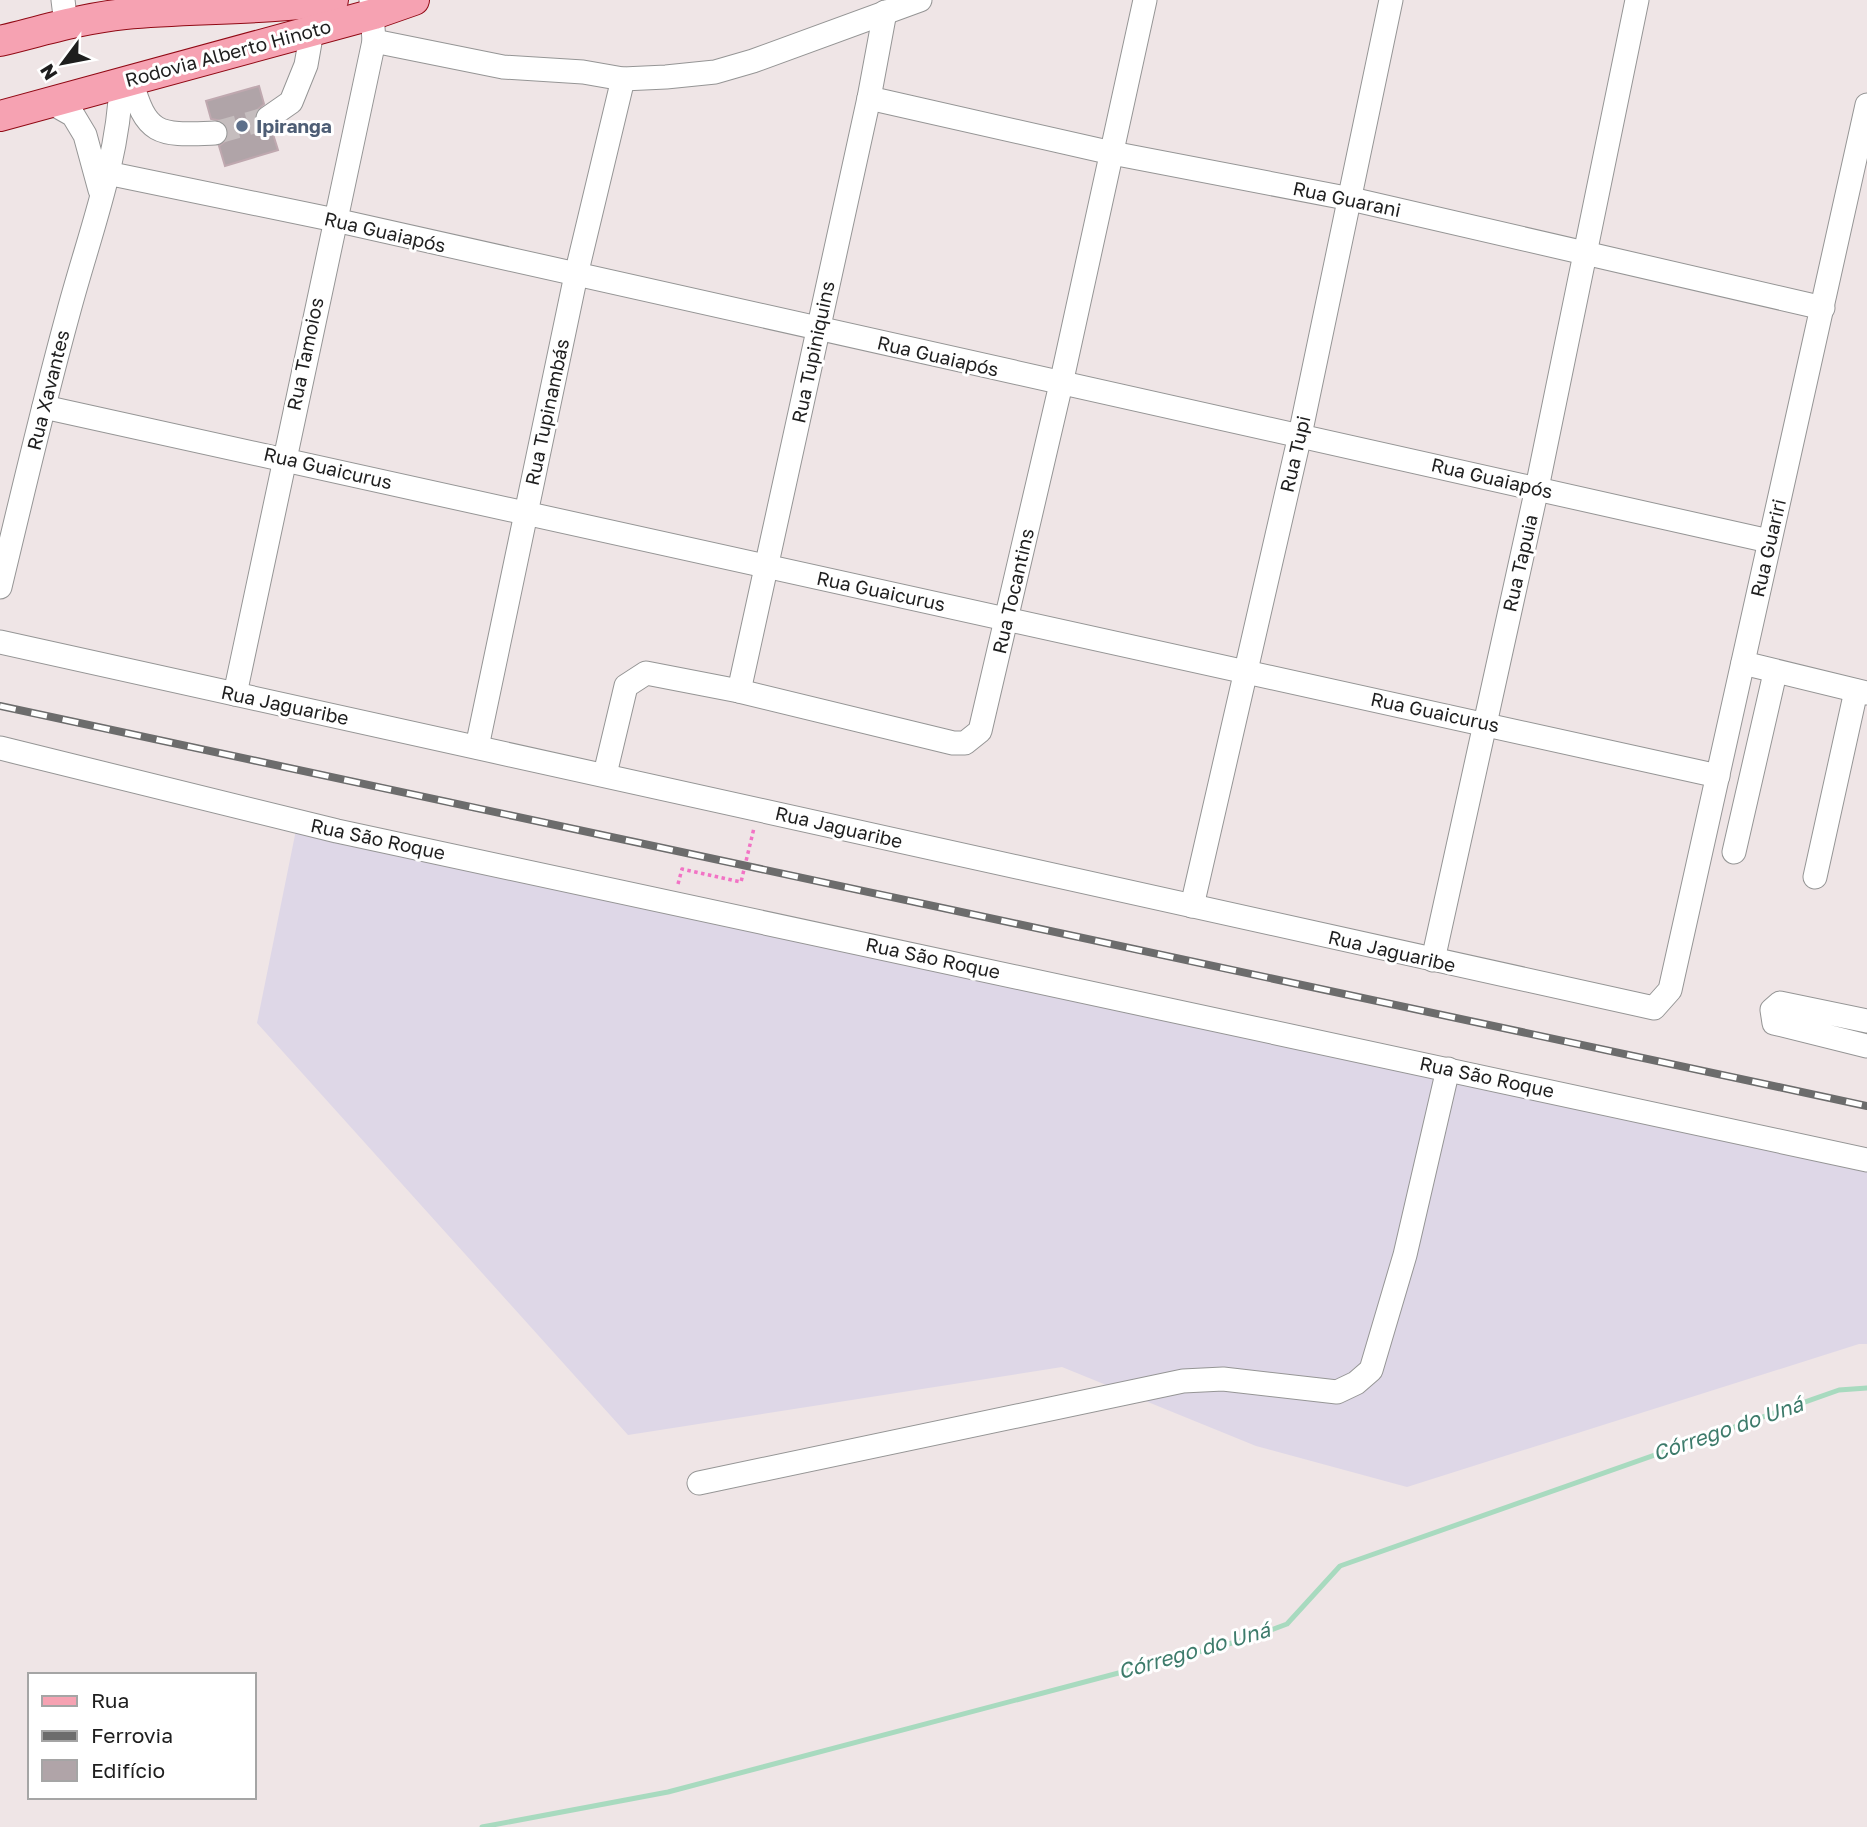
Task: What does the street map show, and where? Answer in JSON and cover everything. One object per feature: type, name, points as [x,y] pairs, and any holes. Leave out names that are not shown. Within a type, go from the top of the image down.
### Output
[{"type":"main road","name":"Rodovia Alberto Hinoto","points":[[0,41],[65,12],[112,7],[333,0]]},
{"type":"main road","name":"Rodovia Alberto Hinoto","points":[[0,116],[312,31],[373,18],[414,0]]},
{"type":"street","points":[[373,18],[503,67],[583,72],[623,79],[715,72],[920,0]]},
{"type":"street","name":"Rua Tocantins","points":[[605,774],[626,686],[636,677],[656,673],[965,743],[980,731],[1061,384],[1145,0]]},
{"type":"street","name":"Rua Tupi","points":[[1192,906],[1300,435],[1391,0]]},
{"type":"street","name":"Rua Tapuia","points":[[1433,960],[1483,722],[1537,488],[1637,0]]},
{"type":"street","name":"Rua Tupiniquins","points":[[739,691],[869,99],[885,12]]},
{"type":"street","name":"Rua Tamoios","points":[[235,694],[335,220],[373,18]]},
{"type":"street","points":[[268,118],[291,102],[306,65],[312,31]]},
{"type":"street","name":"Rua Tupinambás","points":[[477,747],[576,275],[623,79]]},
{"type":"street","name":"Rua Xavantes","points":[[0,587],[44,407],[104,183],[130,111],[126,80]]},
{"type":"street","name":"Rua Guarani","points":[[869,99],[1112,153],[1351,199],[1823,308]]},
{"type":"street","points":[[50,102],[73,115],[85,135],[104,183]]},
{"type":"street","name":"Rua Guariri","points":[[1670,990],[1867,105]]},
{"type":"street","points":[[130,111],[162,130],[178,134],[215,133]]},
{"type":"street","name":"Rua Guaiapós","points":[[104,183],[335,220],[1769,541]]},
{"type":"street","name":"Rua Guaicurus","points":[[44,407],[1483,722],[1718,776]]},
{"type":"street","name":"Rua Jaguaribe","points":[[0,642],[605,774],[1646,1007],[1654,1007],[1670,990]]},
{"type":"street","points":[[1743,663],[1775,673],[1862,692],[1815,877]]},
{"type":"street","points":[[1734,852],[1775,673]]},
{"type":"street","name":"Rua São Roque","points":[[0,748],[337,831],[1867,1160]]},
{"type":"street","points":[[1867,1021],[1780,1003],[1772,1010],[1774,1023],[1867,1046]]},
{"type":"street","points":[[699,1483],[1183,1381],[1223,1379],[1337,1392],[1356,1383],[1371,1370],[1405,1255],[1448,1069]]},
{"type":"path","points":[[677,888],[682,869],[741,882],[754,827]]},
{"type":"shaded area","points":[[297,825],[1867,1167],[1867,1344],[1859,1344],[1407,1487],[1256,1446],[1062,1367],[628,1435],[257,1023]]},
{"type":"building","name":"Ipiranga","points":[[259,86],[264,104],[256,111],[254,120],[261,130],[272,131],[278,150],[225,166],[219,146],[227,140],[229,132],[222,121],[211,119],[206,101]]},
{"type":"waterway","name":"Córrego do Uná","points":[[482,1827],[668,1792],[1247,1639],[1287,1624],[1340,1566],[1839,1390],[1867,1388]]},
{"type":"tunnel","points":[[215,133],[268,118]]},
{"type":"railway","points":[[0,706],[1867,1106]]},
{"type":"place","name":"Ipiranga","points":[[242,126]]}]
